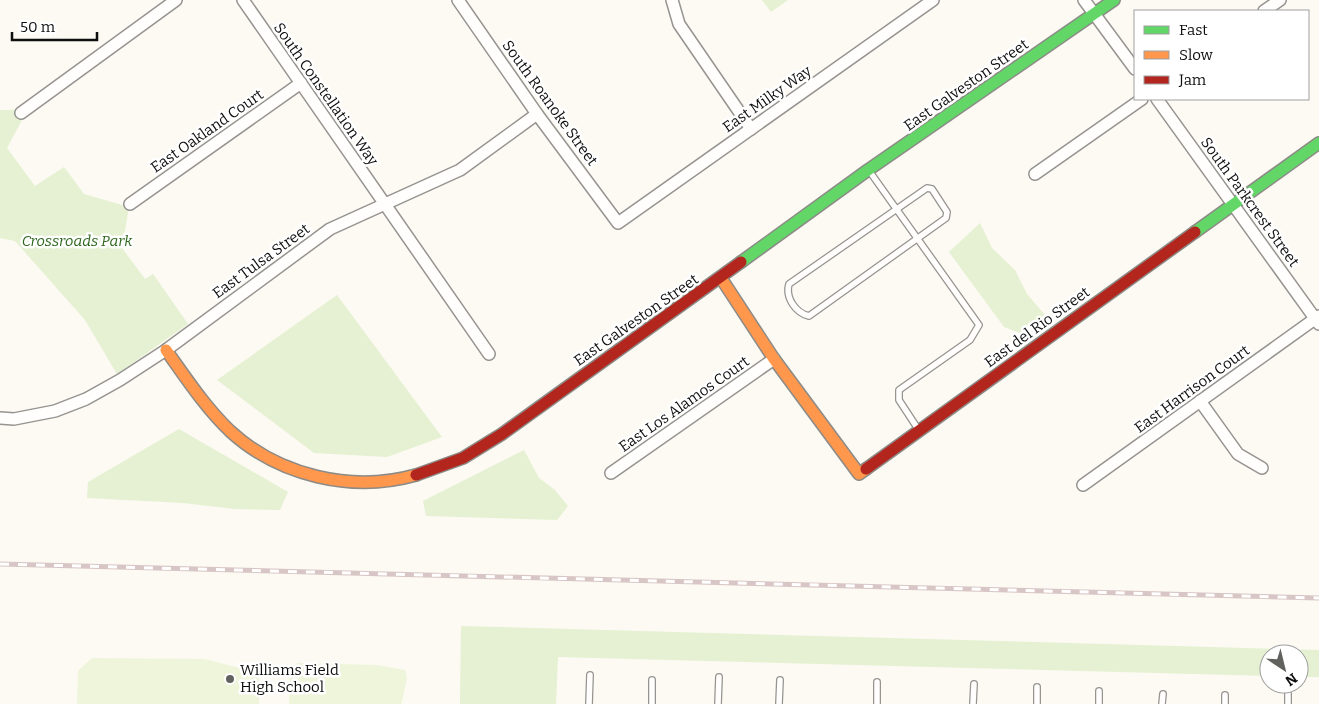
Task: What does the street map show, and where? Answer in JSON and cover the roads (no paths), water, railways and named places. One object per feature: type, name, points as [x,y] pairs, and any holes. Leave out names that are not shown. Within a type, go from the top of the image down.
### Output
[{"type":"street","points":[[21,113],[176,0]]},
{"type":"street","name":"South Constellation Way","points":[[243,0],[490,354]]},
{"type":"street","name":"South Roanoke Street","points":[[458,0],[537,114],[618,223]]},
{"type":"street","points":[[672,0],[679,24],[751,129]]},
{"type":"street","name":"East Milky Way","points":[[618,223],[933,0]]},
{"type":"street","points":[[1084,0],[1134,68]]},
{"type":"street","name":"East Galveston Street","points":[[166,350],[211,412],[241,440],[261,455],[291,469],[323,479],[395,482],[434,471],[464,458],[502,434],[721,278],[868,170],[1114,0]]},
{"type":"street","points":[[1265,10],[1280,0]]},
{"type":"street","name":"East Oakland Court","points":[[130,204],[301,83]]},
{"type":"street","points":[[1034,174],[1141,100]]},
{"type":"street","name":"South Parkcrest Street","points":[[1158,100],[1318,320]]},
{"type":"street","name":"East Tulsa Street","points":[[0,418],[14,419],[55,411],[86,399],[166,350],[330,228],[460,170],[537,114]]},
{"type":"street","name":"East del Rio Street","points":[[774,359],[859,474],[1319,143]]},
{"type":"street","points":[[721,278],[774,359]]},
{"type":"street","name":"East Harrison Court","points":[[1082,485],[1318,320]]},
{"type":"street","name":"East Los Alamos Court","points":[[610,474],[774,359]]},
{"type":"street","points":[[1200,401],[1238,454],[1262,468]]},
{"type":"lane","points":[[868,170],[979,324],[970,340],[899,390],[897,395],[899,400],[919,431]]},
{"type":"lane","points":[[927,188],[932,190],[947,212],[946,218],[809,316],[798,311],[788,296],[789,284],[897,210],[927,188]]},
{"type":"lane","points":[[589,704],[590,675]]},
{"type":"lane","points":[[718,704],[719,677]]},
{"type":"lane","points":[[652,680],[652,704]]},
{"type":"lane","points":[[779,704],[780,680]]},
{"type":"lane","points":[[877,682],[877,704]]},
{"type":"lane","points":[[973,704],[974,684]]},
{"type":"lane","points":[[1037,688],[1037,704]]},
{"type":"lane","points":[[1099,691],[1099,704]]},
{"type":"lane","points":[[1162,704],[1163,694]]},
{"type":"lane","points":[[1288,694],[1288,704]]},
{"type":"lane","points":[[1224,704],[1225,695]]},
{"type":"railway","points":[[0,564],[1319,598]]},
{"type":"place","name":"Williams Field High School","points":[[230,679]]},
{"type":"park label","name":"Crossroads Park","points":[[77,241]]}]
